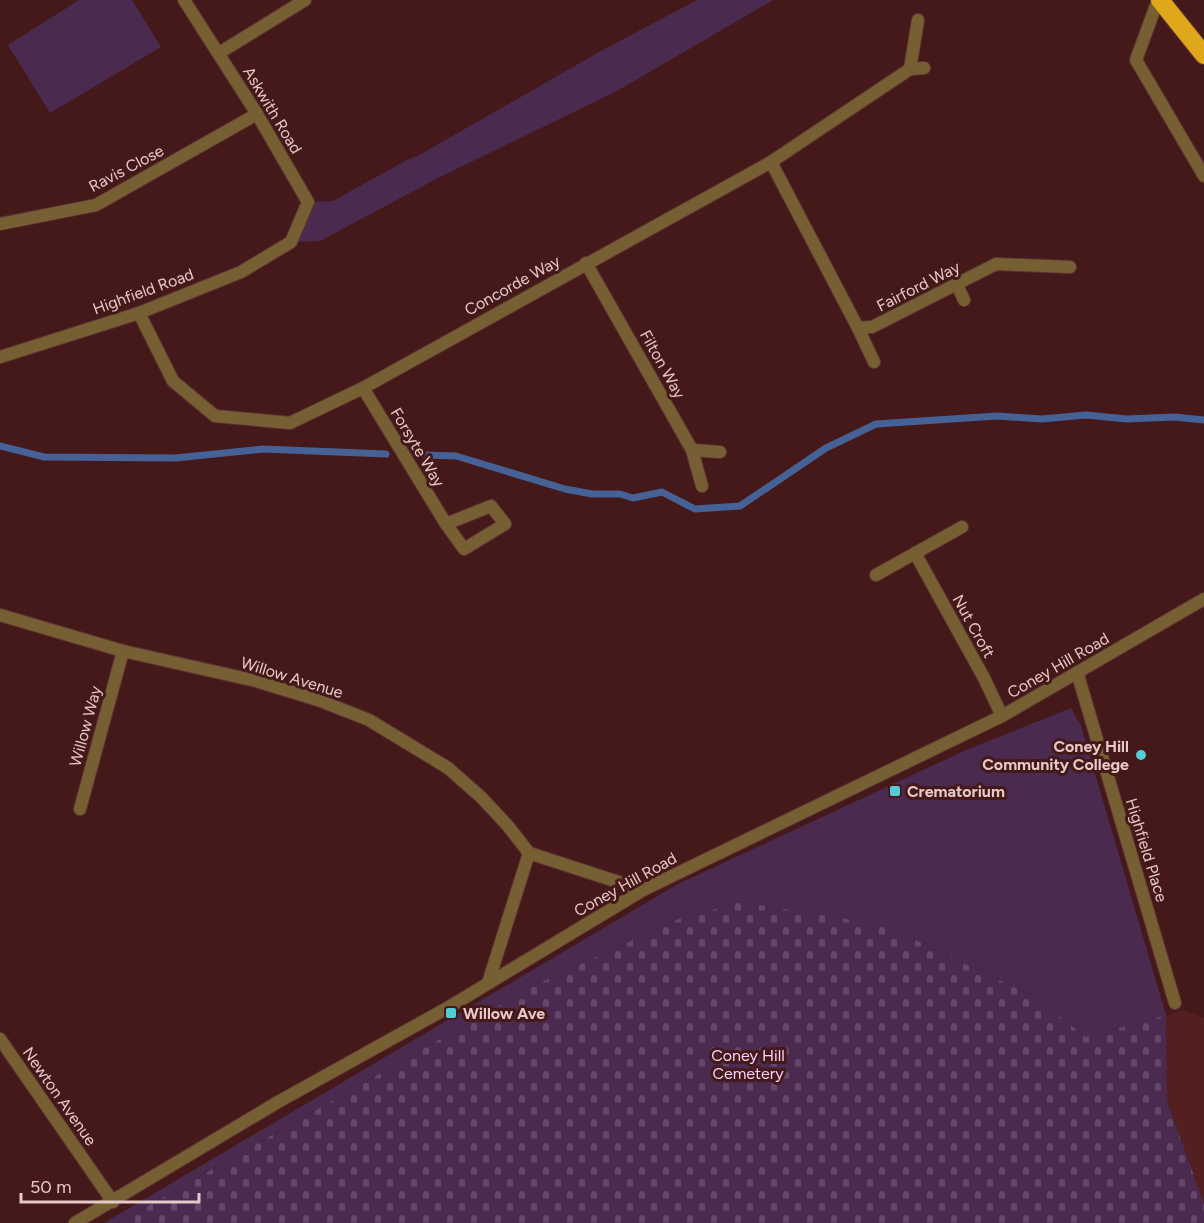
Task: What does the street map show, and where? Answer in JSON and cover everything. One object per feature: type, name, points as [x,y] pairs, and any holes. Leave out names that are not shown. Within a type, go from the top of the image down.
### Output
[{"type":"highway","points":[[1159,0],[1204,55]]},
{"type":"street","name":"Askwith Road","points":[[184,0],[257,114],[308,202],[291,242]]},
{"type":"street","points":[[219,53],[305,0]]},
{"type":"street","points":[[1159,0],[1136,60],[1204,176]]},
{"type":"street","points":[[910,69],[918,20]]},
{"type":"street","name":"Concorde Way","points":[[140,313],[173,381],[215,416],[290,423],[363,388],[771,162],[910,69],[924,68]]},
{"type":"street","name":"Ravis Close","points":[[0,224],[96,205],[257,114]]},
{"type":"street","points":[[771,162],[874,362]]},
{"type":"street","name":"Highfield Road","points":[[0,357],[140,313],[241,272],[291,242]]},
{"type":"street","name":"Filton Way","points":[[586,263],[692,450],[702,486]]},
{"type":"street","name":"Fairford Way","points":[[858,328],[872,327],[996,264],[1070,267]]},
{"type":"street","points":[[957,285],[964,300]]},
{"type":"street","name":"Forsyte Way","points":[[363,388],[446,524]]},
{"type":"street","points":[[692,450],[720,452]]},
{"type":"street","points":[[876,575],[962,527]]},
{"type":"street","name":"Nut Croft","points":[[915,553],[984,678],[1002,716]]},
{"type":"street","name":"Coney Hill Road","points":[[75,1223],[278,1102],[449,1007],[644,890],[1002,716],[1204,600]]},
{"type":"street","name":"Willow Avenue","points":[[0,615],[123,651],[256,681],[318,700],[369,720],[448,768],[481,797],[508,826],[529,854]]},
{"type":"street","name":"Willow Way","points":[[80,809],[123,651]]},
{"type":"street","name":"Highfield Place","points":[[1077,672],[1176,1003]]},
{"type":"street","points":[[488,983],[529,854],[644,890]]},
{"type":"street","name":"Newton Avenue","points":[[0,1039],[113,1202]]},
{"type":"shaded area","points":[[1184,1010],[1204,1018],[1204,1203],[1167,1101],[1166,1016]]},
{"type":"green space","points":[[79,0],[132,0],[161,47],[50,113],[8,45]]},
{"type":"green space","points":[[697,0],[773,0],[617,91],[438,178],[320,241],[291,242],[308,202],[333,201],[421,154],[599,52]]},
{"type":"green space","points":[[1071,708],[1081,726],[1166,1015],[1086,1037],[1035,997],[884,925],[679,919],[535,985],[118,1223],[104,1223],[678,884],[966,750]]},
{"type":"green space","name":"Coney Hill Cemetery","points":[[741,902],[884,925],[1035,997],[1086,1037],[1166,1015],[1167,1101],[1204,1203],[1204,1223],[118,1223],[535,985],[679,919]]},
{"type":"waterway","points":[[425,455],[456,456],[565,489],[592,494],[620,494],[633,498],[662,492],[695,509],[740,506],[826,448],[876,424],[997,416],[1042,419],[1086,415],[1127,419],[1174,417],[1204,420]]},
{"type":"waterway","points":[[0,446],[44,457],[176,458],[263,449],[386,454]]},
{"type":"place","name":"Coney Hill Community College","points":[[1141,755]]},
{"type":"place","name":"Crematorium","points":[[895,791]]},
{"type":"place","name":"Willow Ave","points":[[451,1013]]}]
